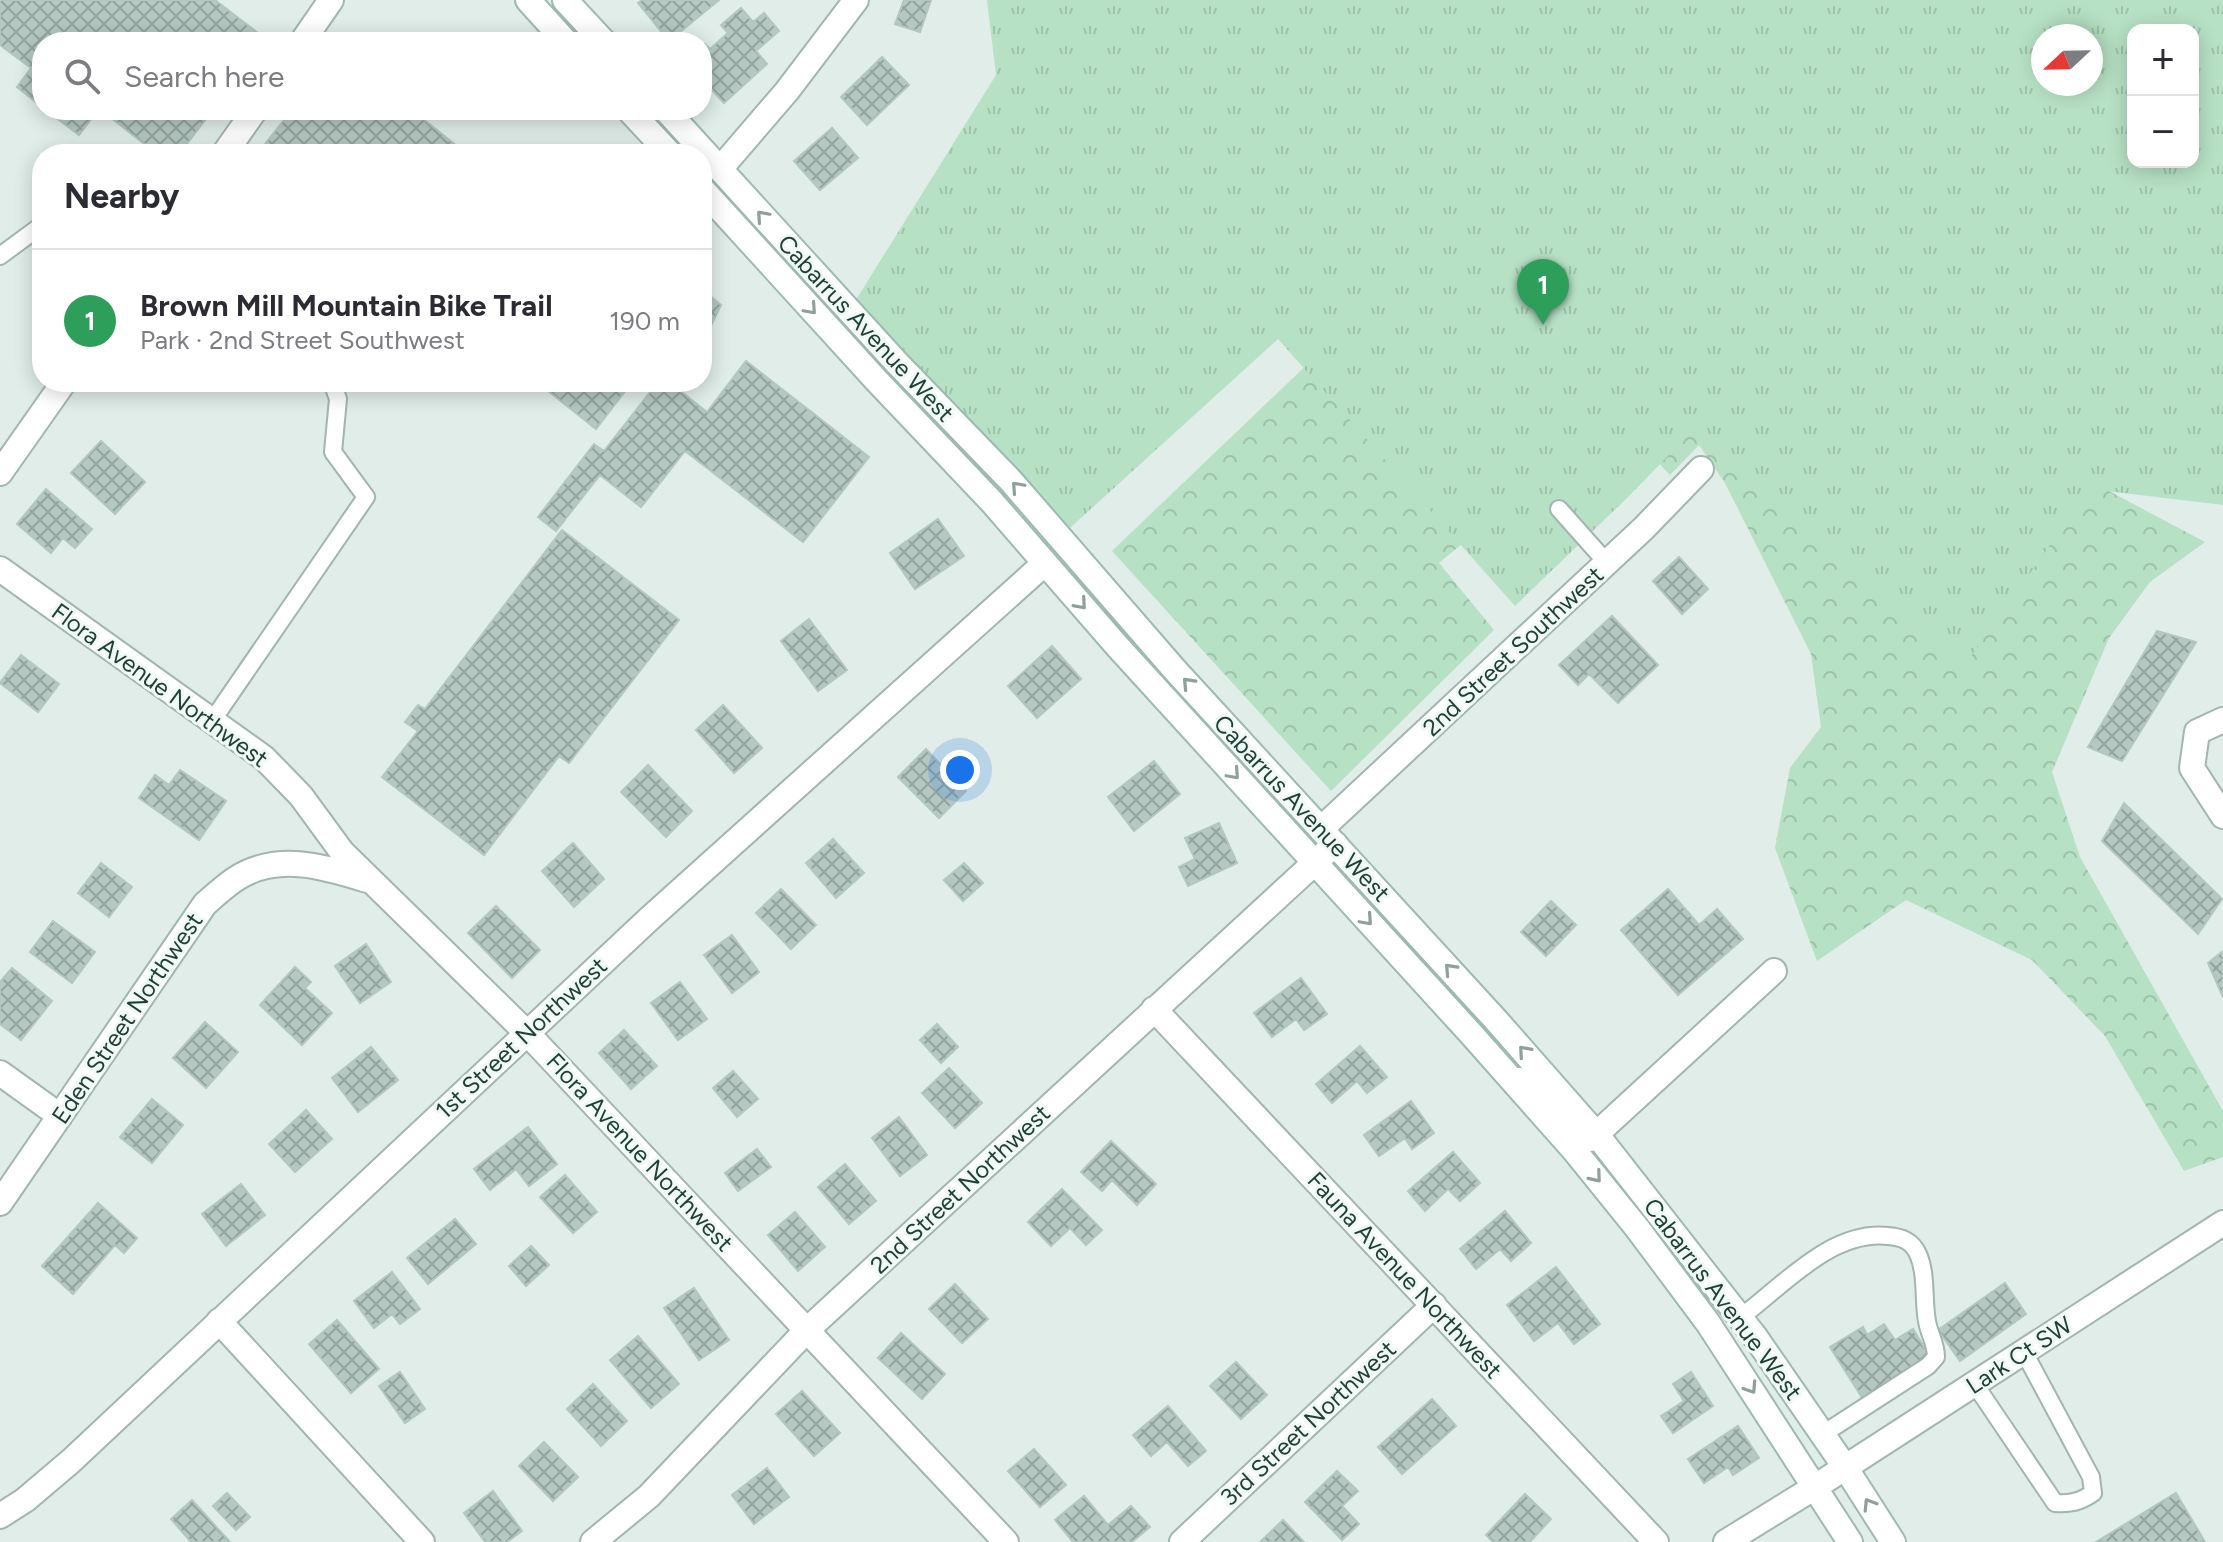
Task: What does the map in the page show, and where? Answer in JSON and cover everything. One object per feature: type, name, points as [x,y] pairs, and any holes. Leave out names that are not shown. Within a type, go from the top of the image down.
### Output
[{"type":"street","points":[[309,32],[331,0]]},
{"type":"street","points":[[528,0],[557,32]]},
{"type":"street","points":[[565,0],[595,32]]},
{"type":"street","points":[[720,169],[787,91],[856,0]]},
{"type":"street","points":[[231,144],[248,120]]},
{"type":"street","points":[[638,120],[661,144]]},
{"type":"street","name":"Cabarrus Avenue West","points":[[675,120],[697,144]]},
{"type":"street","name":"Cabarrus Avenue West","points":[[712,160],[897,363],[1011,481],[1175,670],[1597,1135],[1741,1317],[1823,1434],[1893,1542]]},
{"type":"street","name":"Cabarrus Avenue West","points":[[712,200],[1501,1067],[1605,1188],[1729,1353],[1850,1542]]},
{"type":"street","points":[[0,473],[57,392]]},
{"type":"street","name":"2nd Street Southwest","points":[[1328,836],[1701,469]]},
{"type":"street","name":"1st Street Northwest","points":[[0,1516],[25,1500],[71,1461],[649,919],[1045,563]]},
{"type":"street","name":"Flora Avenue Northwest","points":[[0,569],[264,758],[301,796],[329,836],[527,1033],[1006,1542]]},
{"type":"street","points":[[2223,720],[2197,732],[2192,768],[2223,816]]},
{"type":"street","points":[[323,866],[329,859],[329,836]]},
{"type":"street","name":"2nd Street Northwest","points":[[593,1542],[649,1496],[807,1330],[1314,863],[1328,836]]},
{"type":"street","name":"Eden Street Northwest","points":[[0,1203],[205,904],[236,878],[272,864],[323,866],[373,882]]},
{"type":"street","points":[[1501,1067],[1550,1103],[1582,1138],[1591,1139],[1774,971]]},
{"type":"street","name":"Fauna Avenue Northwest","points":[[1154,1009],[1656,1542]]},
{"type":"street","points":[[0,1073],[60,1116]]},
{"type":"street","name":"Lark Ct SW","points":[[1815,1487],[2223,1223]]},
{"type":"street","name":"3rd Street Northwest","points":[[1182,1542],[1434,1305]]},
{"type":"street","points":[[219,1321],[422,1542]]},
{"type":"street","points":[[1726,1542],[1815,1487]]},
{"type":"lane","points":[[0,256],[32,232]]},
{"type":"lane","points":[[212,721],[366,497],[333,452],[338,399],[336,392]]},
{"type":"lane","points":[[1559,509],[1607,563]]},
{"type":"lane","points":[[1741,1317],[1847,1239],[1871,1234],[1910,1241],[1919,1255],[1927,1325],[1936,1343],[1936,1357],[1823,1434]]},
{"type":"lane","points":[[1974,1383],[2055,1503],[2071,1504],[2085,1499],[2093,1493],[2091,1477],[2024,1352]]},
{"type":"green space","points":[[987,0],[2223,0],[2223,505],[2090,489],[1964,666],[1697,426],[1515,606],[1278,339],[1060,537],[849,311],[996,75]]},
{"type":"green space","points":[[1433,244],[1992,429],[2205,542],[2150,582],[2109,638],[2052,772],[2080,857],[2223,1111],[2223,1157],[2184,1171],[2105,1036],[2032,960],[1906,900],[1817,961],[1775,848],[1790,768],[1821,727],[1811,654],[1725,483],[1699,445],[1670,475],[1615,416],[1439,563],[1494,630],[1331,791],[1112,551]]},
{"type":"building","points":[[0,0],[215,0],[257,32],[32,32],[32,99],[17,87],[31,68],[0,45]]},
{"type":"building","points":[[642,0],[719,0],[680,32],[662,32],[638,3]]},
{"type":"building","points":[[904,0],[931,0],[920,32],[895,24]]},
{"type":"building","points":[[741,8],[753,22],[764,13],[779,31],[756,51],[767,64],[724,103],[712,90],[712,47],[728,33],[721,25]]},
{"type":"building","points":[[882,57],[909,85],[867,125],[841,97]]},
{"type":"building","points":[[59,120],[90,120],[79,135]]},
{"type":"building","points":[[114,120],[205,120],[187,144],[144,144]]},
{"type":"building","points":[[284,120],[424,120],[454,144],[265,144]]},
{"type":"building","points":[[832,128],[858,158],[820,190],[794,161]]},
{"type":"building","points":[[712,297],[721,305],[712,324]]},
{"type":"building","points":[[746,361],[869,457],[803,542],[685,451],[641,507],[600,475],[556,531],[538,517],[594,444],[604,451],[650,392],[682,392],[707,412]]},
{"type":"building","points":[[550,392],[624,392],[596,429]]},
{"type":"building","points":[[101,441],[145,482],[115,514],[71,473]]},
{"type":"building","points":[[46,489],[92,529],[75,548],[63,538],[51,553],[17,524]]},
{"type":"building","points":[[938,519],[964,556],[915,589],[890,553]]},
{"type":"building","points":[[562,530],[679,620],[569,763],[559,756],[484,855],[382,777],[418,731],[405,722],[418,705],[425,709]]},
{"type":"building","points":[[1679,557],[1708,589],[1682,614],[1653,581]]},
{"type":"building","points":[[1612,616],[1658,665],[1618,703],[1589,674],[1578,685],[1559,665]]},
{"type":"building","points":[[809,619],[847,670],[818,691],[781,641]]},
{"type":"building","points":[[2157,631],[2196,642],[2122,761],[2088,747]]},
{"type":"building","points":[[1052,646],[1081,679],[1037,718],[1008,686]]},
{"type":"building","points":[[21,655],[59,684],[38,712],[0,683]]},
{"type":"building","points":[[723,705],[762,748],[734,773],[696,730]]},
{"type":"building","points":[[926,749],[966,791],[939,818],[898,777]]},
{"type":"building","points":[[1154,761],[1180,794],[1134,831],[1108,797]]},
{"type":"building","points":[[648,765],[692,811],[666,837],[621,792]]},
{"type":"building","points":[[180,770],[226,801],[199,840],[139,798],[155,775],[169,785]]},
{"type":"building","points":[[2124,803],[2222,899],[2198,934],[2102,841]]},
{"type":"building","points":[[1219,823],[1237,863],[1188,886],[1179,867],[1195,859],[1185,838]]},
{"type":"building","points":[[833,839],[864,873],[836,898],[806,863]]},
{"type":"building","points":[[573,843],[604,879],[574,907],[542,871]]},
{"type":"building","points":[[101,863],[132,887],[109,917],[78,893]]},
{"type":"building","points":[[964,863],[983,883],[963,901],[944,880]]},
{"type":"building","points":[[781,889],[816,925],[791,949],[756,913]]},
{"type":"building","points":[[1668,889],[1699,925],[1717,909],[1743,939],[1678,995],[1621,930]]},
{"type":"building","points":[[1551,901],[1576,925],[1546,956],[1521,932]]},
{"type":"building","points":[[496,906],[540,950],[512,978],[468,933]]},
{"type":"building","points":[[53,921],[95,952],[72,983],[30,952]]},
{"type":"building","points":[[732,935],[759,972],[732,993],[704,955]]},
{"type":"building","points":[[366,944],[391,982],[360,1003],[335,966]]},
{"type":"building","points":[[2223,951],[2223,997],[2208,963]]},
{"type":"building","points":[[295,967],[311,982],[305,988],[332,1013],[302,1045],[260,1005]]},
{"type":"building","points":[[12,968],[52,1001],[21,1040],[0,1024],[0,982]]},
{"type":"building","points":[[1301,978],[1327,1014],[1304,1030],[1296,1019],[1272,1037],[1254,1013]]},
{"type":"building","points":[[680,982],[707,1019],[678,1040],[651,1003]]},
{"type":"building","points":[[205,1022],[238,1052],[206,1088],[173,1058]]},
{"type":"building","points":[[937,1024],[958,1047],[941,1063],[920,1040]]},
{"type":"building","points":[[624,1030],[657,1066],[631,1089],[599,1053]]},
{"type":"building","points":[[1360,1046],[1387,1077],[1367,1093],[1357,1081],[1332,1103],[1316,1084]]},
{"type":"building","points":[[371,1047],[398,1080],[358,1112],[332,1078]]},
{"type":"building","points":[[949,1068],[982,1103],[955,1128],[922,1093]]},
{"type":"building","points":[[733,1071],[758,1099],[737,1117],[713,1088]]},
{"type":"building","points":[[152,1099],[183,1125],[152,1163],[120,1137]]},
{"type":"building","points":[[1411,1101],[1434,1133],[1412,1149],[1405,1138],[1379,1156],[1364,1135]]},
{"type":"building","points":[[306,1110],[332,1139],[295,1172],[269,1144]]},
{"type":"building","points":[[899,1117],[927,1155],[900,1176],[872,1138]]},
{"type":"building","points":[[528,1127],[557,1164],[529,1186],[516,1169],[490,1190],[474,1169]]},
{"type":"building","points":[[1111,1141],[1156,1184],[1137,1205],[1112,1180],[1102,1191],[1081,1172]]},
{"type":"building","points":[[757,1149],[771,1167],[738,1191],[725,1173]]},
{"type":"building","points":[[1453,1152],[1480,1183],[1460,1201],[1448,1189],[1425,1211],[1408,1191]]},
{"type":"building","points":[[845,1164],[876,1201],[849,1224],[818,1187]]},
{"type":"building","points":[[565,1175],[597,1212],[573,1233],[540,1197]]},
{"type":"building","points":[[241,1184],[265,1215],[226,1246],[202,1214]]},
{"type":"building","points":[[1062,1189],[1102,1230],[1086,1245],[1070,1228],[1051,1246],[1028,1222]]},
{"type":"building","points":[[98,1203],[137,1238],[124,1253],[115,1245],[73,1294],[42,1266]]},
{"type":"building","points":[[1505,1211],[1531,1243],[1511,1261],[1500,1249],[1476,1269],[1460,1249]]},
{"type":"building","points":[[795,1212],[825,1247],[798,1271],[768,1235]]},
{"type":"building","points":[[455,1219],[476,1244],[428,1284],[407,1258]]},
{"type":"building","points":[[531,1246],[549,1265],[526,1286],[509,1266]]},
{"type":"building","points":[[1556,1267],[1600,1324],[1574,1344],[1558,1323],[1534,1341],[1507,1305]]},
{"type":"building","points":[[392,1272],[420,1309],[400,1324],[392,1314],[374,1328],[354,1301]]},
{"type":"building","points":[[2005,1283],[2026,1314],[1960,1361],[1938,1330]]},
{"type":"building","points":[[955,1284],[988,1319],[962,1343],[929,1309]]},
{"type":"building","points":[[694,1288],[729,1340],[699,1360],[664,1308]]},
{"type":"building","points":[[337,1320],[379,1369],[351,1393],[309,1344]]},
{"type":"building","points":[[1884,1324],[1895,1340],[1913,1329],[1930,1357],[1863,1399],[1830,1347],[1863,1327],[1867,1335]]},
{"type":"building","points":[[901,1333],[945,1374],[922,1399],[878,1358]]},
{"type":"building","points":[[638,1336],[679,1384],[651,1408],[610,1360]]},
{"type":"building","points":[[1236,1362],[1267,1395],[1241,1419],[1210,1386]]},
{"type":"building","points":[[400,1372],[425,1409],[405,1423],[379,1386]]},
{"type":"building","points":[[1691,1372],[1713,1406],[1673,1433],[1661,1416],[1684,1401],[1673,1384]]},
{"type":"building","points":[[593,1384],[627,1421],[601,1446],[567,1409]]},
{"type":"building","points":[[802,1391],[840,1433],[814,1456],[776,1414]]},
{"type":"building","points":[[1432,1399],[1456,1426],[1402,1474],[1378,1447]]},
{"type":"building","points":[[1168,1406],[1206,1451],[1188,1466],[1167,1442],[1151,1456],[1133,1435]]},
{"type":"building","points":[[1738,1426],[1759,1458],[1733,1475],[1728,1467],[1704,1483],[1688,1459]]},
{"type":"building","points":[[544,1442],[578,1477],[553,1501],[519,1466]]},
{"type":"building","points":[[1034,1449],[1066,1485],[1040,1507],[1008,1471]]},
{"type":"building","points":[[767,1468],[789,1497],[754,1524],[732,1495]]},
{"type":"building","points":[[1337,1471],[1358,1491],[1342,1506],[1359,1524],[1342,1540],[1305,1502]]},
{"type":"building","points":[[493,1491],[522,1531],[507,1542],[485,1542],[464,1513]]},
{"type":"building","points":[[227,1493],[250,1517],[236,1530],[213,1506]]},
{"type":"building","points":[[2176,1493],[2205,1542],[2096,1542]]},
{"type":"building","points":[[1525,1494],[1551,1519],[1530,1542],[1493,1542],[1486,1535]]},
{"type":"building","points":[[1084,1496],[1108,1525],[1131,1506],[1150,1527],[1132,1542],[1073,1542],[1055,1520]]},
{"type":"building","points":[[192,1500],[230,1542],[191,1542],[171,1519]]},
{"type":"building","points":[[1283,1520],[1304,1542],[1260,1542]]},
{"type":"place","name":"Brown Mill Mountain Bike Trail","points":[[1543,325]]}]
